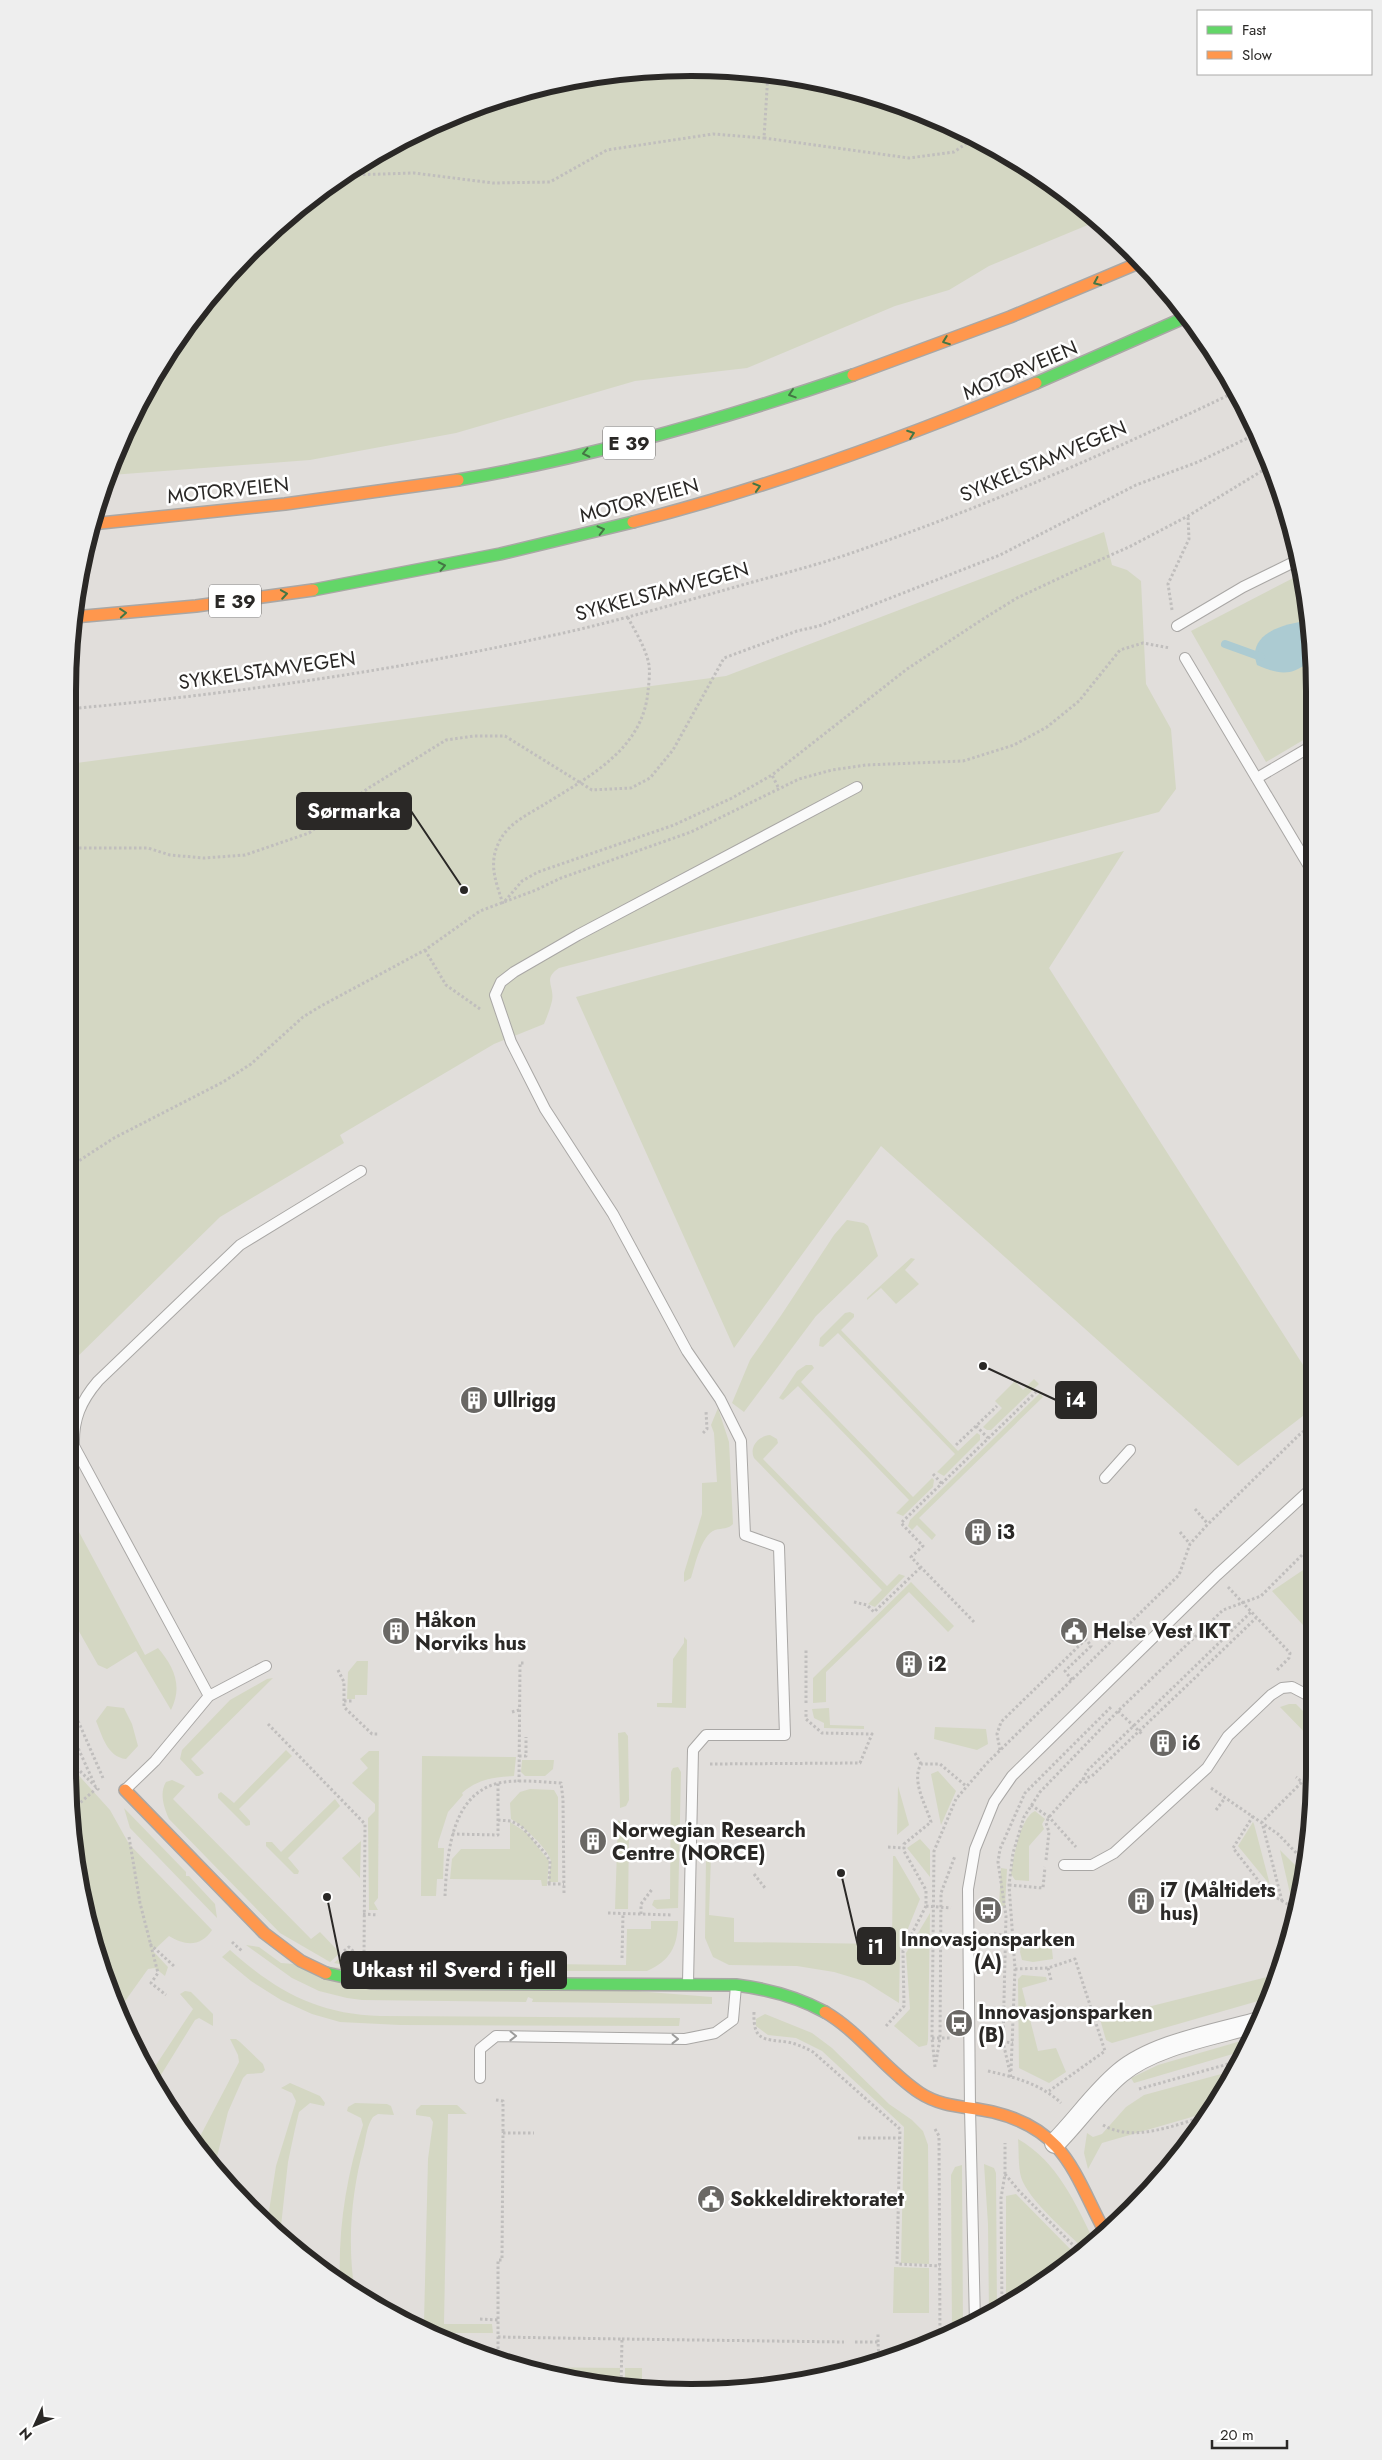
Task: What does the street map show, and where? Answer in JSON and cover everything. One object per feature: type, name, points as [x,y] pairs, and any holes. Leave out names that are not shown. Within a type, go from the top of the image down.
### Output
[{"type":"main road","name":"MOTORVEIEN","points":[[100,523],[232,510],[445,482],[603,450],[741,411],[902,358],[1077,290],[1134,265]]},
{"type":"main road","name":"MOTORVEIEN","points":[[81,616],[215,604],[395,577],[561,540],[688,508],[818,468],[952,418],[1075,368],[1181,319]]},
{"type":"main road","points":[[125,1790],[269,1940],[292,1956],[322,1972],[354,1981],[371,1982],[736,1985],[785,1992],[817,2006],[852,2031],[914,2088],[936,2102],[956,2108],[970,2108],[1006,2115],[1028,2124],[1055,2143],[1072,2163],[1102,2226]]},
{"type":"street","points":[[1055,2143],[1109,2083],[1139,2060],[1168,2049],[1249,2026]]},
{"type":"lane","points":[[1177,626],[1243,587],[1292,563]]},
{"type":"lane","points":[[1185,658],[1306,861]]},
{"type":"lane","points":[[1257,778],[1306,749]]},
{"type":"lane","points":[[688,1984],[693,1750],[706,1735],[785,1735],[779,1548],[745,1535],[741,1441],[720,1400],[687,1351],[613,1214],[545,1109],[505,1026],[495,995],[501,982],[514,972],[735,851],[857,787]]},
{"type":"lane","points":[[76,1421],[80,1407],[98,1381],[240,1245],[361,1171]]},
{"type":"lane","points":[[76,1450],[209,1696]]},
{"type":"lane","points":[[1105,1478],[1130,1450]]},
{"type":"lane","points":[[975,2314],[970,2108],[968,1889],[975,1849],[994,1802],[1012,1776],[1217,1575],[1306,1493]]},
{"type":"lane","points":[[125,1790],[155,1760],[209,1696],[266,1666]]},
{"type":"lane","points":[[1064,1865],[1092,1865],[1114,1853],[1207,1768],[1228,1736],[1276,1691],[1292,1687],[1306,1694]]},
{"type":"lane","points":[[480,2078],[480,2049],[496,2036],[685,2039],[715,2033],[733,2020],[736,1985]]},
{"type":"path","points":[[764,138],[767,82]]},
{"type":"path","points":[[358,175],[414,174],[493,183],[550,182],[607,150],[714,134],[764,138],[909,158],[954,152],[968,142]]},
{"type":"path","name":"SYKKELSTAMVEGEN","points":[[76,708],[226,692],[390,667],[546,637],[627,616],[831,559],[917,530],[1071,468],[1229,395]]},
{"type":"path","points":[[76,848],[148,848],[170,855],[204,858],[245,855],[309,833],[367,789],[446,740],[474,736],[505,736],[592,790],[631,788],[650,778],[673,750],[724,658],[797,631],[819,626],[1000,555],[1060,522],[1136,485],[1198,462],[1250,437]]},
{"type":"path","points":[[76,1163],[131,1129],[223,1082],[251,1064],[303,1017],[425,950],[480,911],[503,904],[522,881],[538,872],[674,825],[732,798],[772,775],[907,669],[1017,598],[1128,547],[1188,516],[1264,470]]},
{"type":"path","points":[[1177,626],[1169,602],[1168,584],[1188,539],[1188,516]]},
{"type":"path","points":[[503,904],[493,875],[493,858],[502,836],[513,824],[580,783],[622,751],[633,737],[647,704],[649,665],[627,616]]},
{"type":"path","points":[[772,775],[778,787]]},
{"type":"path","points":[[425,950],[446,985],[505,1026]]},
{"type":"path","points":[[974,1622],[911,1557],[923,1546],[901,1523],[1036,1392]]},
{"type":"path","points":[[956,1445],[997,1406]]},
{"type":"path","points":[[976,1426],[988,1438]]},
{"type":"path","points":[[1114,1639],[1179,1575],[1190,1544],[1208,1524],[1306,1430]]},
{"type":"path","points":[[933,1474],[942,1484]]},
{"type":"path","points":[[1195,1509],[1208,1524]]},
{"type":"path","points":[[1180,1532],[1190,1544]]},
{"type":"path","points":[[1011,2077],[1015,1969],[1009,1885],[1016,1841],[1024,1817],[1040,1792],[1118,1711],[1223,1610],[1261,1596],[1306,1551]]},
{"type":"path","points":[[854,1602],[867,1605],[874,1612],[921,1567]]},
{"type":"path","points":[[1217,1575],[1291,1655],[1275,1672]]},
{"type":"path","points":[[1009,1885],[1043,1888],[1049,1832],[1046,1823],[1048,1816],[1083,1779],[1087,1771],[1251,1612]]},
{"type":"path","points":[[1083,1779],[1092,1776],[1140,1732],[1256,1618]]},
{"type":"path","points":[[1080,1638],[1086,1638]]},
{"type":"path","points":[[1072,1680],[1065,1671],[1092,1646],[1086,1638]]},
{"type":"path","points":[[1000,1750],[997,1734],[1000,1722],[1086,1638]]},
{"type":"path","points":[[806,1648],[806,1703]]},
{"type":"path","points":[[519,1782],[520,1663],[526,1663]]},
{"type":"path","points":[[338,1670],[344,1682],[344,1707],[369,1732],[379,1734]]},
{"type":"path","points":[[344,1701],[354,1701]]},
{"type":"path","points":[[512,1712],[519,1710]]},
{"type":"path","points":[[705,1764],[860,1763],[872,1734],[827,1735],[806,1719],[806,1710]]},
{"type":"path","points":[[1118,1711],[1140,1732]]},
{"type":"path","points":[[76,1715],[105,1781]]},
{"type":"path","points":[[268,1724],[360,1822],[365,1824],[364,1957],[370,1958]]},
{"type":"path","points":[[519,1756],[526,1756],[526,1738]]},
{"type":"path","points":[[76,1743],[97,1788]]},
{"type":"path","points":[[916,1753],[921,1764]]},
{"type":"path","points":[[921,1764],[940,1764],[966,1786]]},
{"type":"path","points":[[886,2026],[904,2006],[903,1951],[926,1906],[926,1890],[904,1848],[904,1844],[931,1822],[917,1779],[917,1771],[921,1764]]},
{"type":"path","points":[[76,1767],[97,1788]]},
{"type":"path","points":[[1262,1822],[1302,1782],[1296,1777]]},
{"type":"path","points":[[1083,1779],[1087,1783]]},
{"type":"path","points":[[445,1896],[448,1856],[452,1834],[461,1815],[473,1799],[489,1787],[519,1782],[561,1783],[563,1799],[564,1894]]},
{"type":"path","points":[[452,1834],[498,1835],[498,1784]]},
{"type":"path","points":[[1205,1790],[1208,1786],[1262,1822],[1278,1834],[1299,1856]]},
{"type":"path","points":[[78,1805],[97,1788]]},
{"type":"path","points":[[1011,2077],[1003,2042],[1006,1916],[998,1862],[1000,1848],[1025,1793]]},
{"type":"path","points":[[1216,1810],[1226,1798]]},
{"type":"path","points":[[1031,1805],[1048,1816],[1079,1851]]},
{"type":"path","points":[[1253,1816],[1233,1848],[1268,1893],[1290,1906]]},
{"type":"path","points":[[498,1820],[511,1821],[521,1826],[545,1853],[550,1861],[548,1885],[564,1884]]},
{"type":"path","points":[[1262,1822],[1282,1901]]},
{"type":"path","points":[[130,1837],[140,1903],[158,1973],[151,1983],[166,1995]]},
{"type":"path","points":[[888,1848],[904,1848]]},
{"type":"path","points":[[754,1874],[765,1888]]},
{"type":"path","points":[[1035,1887],[1035,1892]]},
{"type":"path","points":[[641,1914],[641,1904],[652,1888]]},
{"type":"path","points":[[1264,1896],[1268,1893]]},
{"type":"path","points":[[926,1906],[951,1908]]},
{"type":"path","points":[[608,1913],[678,1915]]},
{"type":"path","points":[[363,1914],[378,1915]]},
{"type":"path","points":[[994,1934],[1014,1936]]},
{"type":"path","points":[[150,1944],[175,1967]]},
{"type":"path","points":[[1015,1969],[1048,1968],[1076,1958],[1105,2051],[1049,2091]]},
{"type":"path","points":[[1048,1968],[1051,1980]]},
{"type":"path","points":[[754,2011],[753,2026],[758,2035],[771,2042],[799,2045],[818,2055],[900,2129],[898,2264],[940,2266]]},
{"type":"path","points":[[735,2012],[760,2011]]},
{"type":"path","points":[[932,2038],[952,2038]]},
{"type":"path","points":[[992,2040],[1013,2043]]},
{"type":"path","points":[[1136,2090],[1230,2064]]},
{"type":"path","points":[[986,2071],[1011,2077],[1049,2091],[1066,2109]]},
{"type":"path","points":[[496,2100],[503,2101],[502,2260],[498,2260],[498,2353]]},
{"type":"path","points":[[1103,2125],[1109,2118]]},
{"type":"path","points":[[1097,2126],[1103,2125],[1120,2132],[1135,2134],[1197,2118]]},
{"type":"path","points":[[931,2121],[939,2136],[940,2331]]},
{"type":"path","points":[[503,2133],[534,2133]]},
{"type":"path","points":[[858,2138],[900,2138]]},
{"type":"path","points":[[1002,2299],[1001,2198],[1005,2174],[1005,2140]]},
{"type":"path","points":[[1005,2174],[1020,2192],[1076,2248]]},
{"type":"path","points":[[480,2319],[498,2320]]},
{"type":"path","points":[[878,2334],[879,2354]]},
{"type":"path","points":[[498,2337],[844,2342]]},
{"type":"path","points":[[621,2379],[622,2339]]},
{"type":"path","points":[[856,2342],[878,2342]]},
{"type":"green space","points":[[691,76],[771,82],[811,88],[889,109],[963,140],[1033,180],[1090,224],[989,266],[949,290],[895,306],[747,368],[635,381],[456,433],[310,460],[116,475],[140,419],[180,349],[203,317],[256,256],[317,203],[349,180],[384,159],[456,123],[532,97],[571,88],[611,82]]},
{"type":"green space","points":[[1104,532],[1112,565],[1127,570],[1141,581],[1146,684],[1171,729],[1176,789],[1159,812],[559,968],[550,979],[552,1001],[544,1024],[494,1044],[340,1135],[344,1143],[220,1217],[76,1358],[76,763],[726,676]]},
{"type":"green space","points":[[1295,577],[1304,651],[1306,738],[1266,762],[1191,631]]},
{"type":"green space","points":[[1124,851],[1049,968],[1306,1370],[1306,1414],[1238,1466],[881,1146],[734,1348],[576,997]]},
{"type":"green space","points":[[847,1220],[864,1223],[868,1226],[878,1256],[816,1316],[744,1412],[732,1403],[750,1360],[834,1235]]},
{"type":"green space","points":[[911,1258],[915,1259],[905,1270],[919,1284],[896,1304],[881,1288],[867,1300],[867,1298]]},
{"type":"green space","points":[[850,1312],[854,1314],[854,1317],[841,1330],[958,1451],[977,1433],[980,1435],[980,1440],[944,1476],[937,1472],[955,1454],[838,1333],[823,1347],[819,1346],[820,1338],[845,1313]]},
{"type":"green space","points":[[806,1365],[812,1365],[814,1368],[801,1382],[913,1497],[932,1478],[934,1480],[933,1487],[903,1516],[896,1513],[909,1500],[798,1386],[783,1400],[779,1398],[797,1371]]},
{"type":"green space","points":[[1034,1379],[1039,1384],[991,1430],[983,1427],[1002,1408],[995,1401],[1015,1381],[1023,1390]]},
{"type":"green space","points":[[1040,1393],[1043,1397],[919,1518],[936,1535],[932,1540],[917,1525],[912,1530],[908,1526],[910,1520]]},
{"type":"green space","points":[[718,1408],[729,1442],[733,1524],[727,1528],[710,1533],[699,1551],[691,1578],[684,1582],[684,1573],[702,1514],[702,1483],[717,1482],[714,1433],[711,1425]]},
{"type":"green space","points":[[770,1435],[777,1439],[778,1443],[763,1459],[887,1586],[899,1574],[905,1576],[875,1607],[868,1604],[882,1590],[754,1458],[753,1450],[758,1440]]},
{"type":"green space","points":[[76,1526],[145,1655],[158,1648],[168,1662],[175,1677],[176,1685],[175,1701],[171,1710],[136,1651],[107,1669],[98,1665],[76,1626]]},
{"type":"green space","points":[[1306,1568],[1306,1628],[1272,1591]]},
{"type":"green space","points":[[911,1582],[954,1626],[948,1632],[909,1592],[826,1672],[826,1702],[813,1703],[813,1678]]},
{"type":"green space","points":[[684,1637],[687,1640],[686,1708],[657,1707],[657,1703],[672,1703],[673,1659],[684,1643]]},
{"type":"green space","points":[[357,1661],[368,1661],[367,1695],[355,1695],[355,1699],[347,1699],[348,1672]]},
{"type":"green space","points":[[273,1678],[191,1759],[204,1773],[196,1776],[180,1759],[182,1750],[230,1700],[267,1679]]},
{"type":"green space","points":[[1296,1704],[1306,1714],[1306,1734],[1280,1707]]},
{"type":"green space","points":[[107,1706],[124,1708],[132,1724],[138,1746],[126,1759],[114,1754],[110,1750],[103,1739],[96,1721]]},
{"type":"green space","points":[[829,1708],[830,1725],[864,1726],[864,1729],[824,1728],[824,1723],[814,1718],[812,1709]]},
{"type":"green space","points":[[935,1727],[986,1729],[988,1744],[977,1750],[934,1739]]},
{"type":"green space","points":[[625,1732],[628,1736],[629,1800],[626,1806],[620,1808],[618,1733]]},
{"type":"green space","points":[[286,1750],[292,1756],[239,1809],[250,1821],[250,1825],[246,1826],[218,1798],[218,1794],[221,1792],[234,1803]]},
{"type":"green space","points":[[369,1751],[379,1751],[378,1898],[374,1903],[378,1910],[369,1910],[368,1818],[375,1811],[375,1804],[352,1783],[368,1768],[360,1759]]},
{"type":"green space","points":[[422,1756],[516,1757],[514,1776],[493,1778],[468,1788],[448,1812],[438,1843],[438,1848],[444,1848],[443,1879],[437,1879],[436,1896],[421,1896]]},
{"type":"green space","points":[[522,1760],[554,1760],[553,1769],[545,1776],[525,1776],[521,1772]]},
{"type":"green space","points":[[678,1767],[681,1772],[678,1908],[657,1909],[652,1905],[654,1900],[670,1899],[671,1772],[673,1768]]},
{"type":"green space","points":[[938,1771],[956,1791],[941,1825],[931,1774]]},
{"type":"green space","points":[[76,1773],[110,1810],[129,1844],[212,1930],[203,1940],[192,1943],[181,1942],[169,1936],[153,1951],[168,1967],[165,1976],[155,1968],[148,1969],[123,2004],[97,1928],[88,1889],[82,1849]]},
{"type":"green space","points":[[172,1780],[185,1786],[173,1799],[311,1939],[320,1932],[340,1953],[330,1962],[280,1933],[169,1819],[164,1805],[163,1791],[166,1782]]},
{"type":"green space","points":[[898,1786],[909,1825],[897,1835]]},
{"type":"green space","points":[[530,1789],[554,1790],[558,1797],[558,1882],[549,1882],[551,1862],[546,1851],[528,1832],[511,1819],[510,1803],[520,1792]]},
{"type":"green space","points":[[335,1799],[340,1806],[288,1858],[299,1871],[298,1874],[294,1874],[266,1846],[266,1842],[272,1842],[281,1852]]},
{"type":"green space","points":[[124,1808],[186,1872],[186,1876],[189,1876],[215,1904],[217,1918],[130,1828]]},
{"type":"green space","points":[[1035,1811],[1045,1819],[1042,1824],[1044,1829],[1029,1846],[1029,1881],[1015,1880],[1011,1874],[1018,1840],[1025,1822]]},
{"type":"green space","points":[[618,1820],[627,1826],[629,1831],[628,1909],[615,1909]]},
{"type":"green space","points":[[510,1822],[527,1833],[549,1861],[547,1886],[542,1886],[541,1880],[450,1879],[452,1859],[461,1849],[510,1849]]},
{"type":"green space","points":[[1253,1822],[1254,1824],[1270,1885],[1238,1846]]},
{"type":"green space","points":[[920,1839],[930,1850],[930,1877],[907,1848]]},
{"type":"green space","points":[[361,1841],[360,1878],[342,1858]]},
{"type":"green space","points":[[1280,1850],[1297,1867],[1292,1900]]},
{"type":"green space","points":[[711,1856],[709,1915],[734,1918],[734,1942],[884,1944],[892,1943],[893,1856],[895,1856],[920,1899],[900,1948],[899,2003],[864,1981],[834,1972],[797,1966],[729,1965],[713,1957],[705,1938],[706,1857]]},
{"type":"green space","points":[[1001,1868],[1007,1869],[1005,1906],[999,1906]]},
{"type":"green space","points":[[930,1913],[928,2040],[927,2045],[919,2047],[894,2026],[910,2009],[906,1953]]},
{"type":"green space","points":[[651,1921],[678,1921],[678,1930],[671,1952],[662,1962],[647,1971],[455,1971],[455,1963],[626,1965],[627,1929],[651,1929]]},
{"type":"green space","points":[[1022,1939],[1051,1940],[1053,1959],[1033,1962],[1022,1960],[1020,1952]]},
{"type":"green space","points":[[246,1945],[259,1947],[281,1963],[712,1997],[712,2004],[532,2002],[533,1999],[528,1997],[526,2002],[362,2000],[319,1991],[292,1978]]},
{"type":"green space","points":[[230,1950],[247,1965],[281,1988],[299,1998],[336,2011],[380,2016],[680,2018],[679,2026],[400,2025],[340,2022],[312,2014],[281,2000],[251,1981],[222,1957]]},
{"type":"green space","points":[[348,1950],[363,1961],[450,1962],[450,1971],[371,1970],[334,1963]]},
{"type":"green space","points":[[1022,1975],[1046,1977],[1047,1981],[1022,1988],[1038,2051],[1056,2048],[1066,2072],[1049,2083],[1019,2068],[1018,1979]]},
{"type":"green space","points":[[1269,1976],[1260,2000],[1112,2043],[1106,2040],[1100,2019]]},
{"type":"green space","points":[[185,1991],[191,1992],[213,2014],[213,2026],[199,2018],[195,2020],[160,2077],[154,2067],[193,2009],[180,1994]]},
{"type":"green space","points":[[765,2014],[812,2033],[832,2048],[889,2104],[912,2120],[923,2131],[928,2145],[929,2264],[901,2263],[904,2127],[822,2051],[796,2038],[768,2035],[756,2026],[756,2019]]},
{"type":"green space","points":[[230,2039],[236,2039],[240,2042],[263,2064],[265,2070],[262,2073],[247,2074],[243,2078],[228,2112],[216,2159],[199,2138],[239,2062],[238,2055]]},
{"type":"green space","points":[[1242,2041],[1235,2053],[1134,2083],[1131,2078],[1158,2065]]},
{"type":"green space","points":[[1225,2073],[1199,2115],[1102,2143],[1088,2169],[1084,2153],[1087,2133],[1093,2137],[1102,2134],[1126,2107],[1144,2095]]},
{"type":"green space","points":[[290,2083],[320,2096],[325,2103],[324,2106],[310,2103],[299,2112],[288,2162],[281,2226],[268,2215],[276,2166],[296,2101],[292,2093],[281,2088]]},
{"type":"green space","points":[[355,2103],[387,2104],[391,2106],[394,2115],[378,2114],[373,2117],[368,2127],[353,2201],[351,2256],[354,2283],[340,2274],[340,2243],[344,2203],[363,2125],[361,2118],[347,2111],[348,2107]]},
{"type":"green space","points":[[421,2105],[457,2105],[467,2114],[448,2114],[444,2324],[492,2324],[493,2333],[447,2333],[424,2322],[428,2159],[433,2122],[430,2117],[416,2115],[416,2110]]},
{"type":"green space","points":[[1018,2139],[1032,2148],[1055,2171],[1091,2235],[1080,2245],[1040,2206],[1025,2186],[1021,2177]]},
{"type":"green space","points":[[984,2164],[994,2168],[996,2173],[997,2302],[989,2306],[988,2224]]},
{"type":"green space","points":[[962,2165],[963,2320],[952,2325],[951,2175],[955,2167]]},
{"type":"green space","points":[[1016,2194],[1072,2251],[1033,2280],[1006,2296],[1006,2196]]},
{"type":"green space","points":[[894,2267],[929,2268],[929,2313],[893,2313]]},
{"type":"green space","points":[[551,2367],[620,2368],[620,2379]]},
{"type":"green space","points":[[625,2368],[642,2368],[642,2381],[625,2379]]},
{"type":"water","points":[[1301,622],[1305,665],[1290,672],[1278,672],[1257,665],[1255,654],[1257,645],[1262,638],[1269,632]]},
{"type":"waterway","points":[[1225,644],[1261,657]]},
{"type":"traffic: fast","points":[[1036,383],[1181,319]]},
{"type":"traffic: fast","points":[[458,480],[559,460],[658,435],[756,407],[853,375]]},
{"type":"traffic: fast","points":[[313,590],[500,554],[633,522]]},
{"type":"traffic: fast","points":[[326,1973],[371,1983],[736,1985],[782,1994],[825,2012]]},
{"type":"traffic: slow","points":[[853,375],[1010,317],[1134,265]]},
{"type":"traffic: slow","points":[[633,522],[736,493],[837,460],[937,423],[1036,383]]},
{"type":"traffic: slow","points":[[100,523],[285,504],[458,480]]},
{"type":"traffic: slow","points":[[81,616],[196,606],[313,590]]},
{"type":"traffic: slow","points":[[125,1790],[264,1933],[301,1961],[326,1973]]},
{"type":"traffic: slow","points":[[825,2012],[850,2030],[895,2074],[920,2093],[946,2104],[993,2112],[1018,2120],[1037,2130],[1053,2143],[1076,2174],[1102,2226]]},
{"type":"place","name":"Sørmarka","points":[[464,890]]},
{"type":"place","name":"i4","points":[[983,1366]]},
{"type":"place","name":"Ullrigg","points":[[474,1400]]},
{"type":"place","name":"i3","points":[[978,1532]]},
{"type":"place","name":"Håkon Norviks hus","points":[[396,1631]]},
{"type":"place","name":"Helse Vest IKT","points":[[1074,1631]]},
{"type":"place","name":"i2","points":[[909,1664]]},
{"type":"place","name":"i6","points":[[1163,1743]]},
{"type":"place","name":"Norwegian Research Centre (NORCE)","points":[[593,1841]]},
{"type":"place","name":"i1","points":[[841,1873]]},
{"type":"place","name":"Utkast til Sverd i fjell","points":[[327,1897]]},
{"type":"place","name":"i7 (Måltidets hus)","points":[[1141,1901]]},
{"type":"place","name":"Innovasjonsparken (A)","points":[[988,1910]]},
{"type":"place","name":"Innovasjonsparken (B)","points":[[959,2023]]},
{"type":"place","name":"Sokkeldirektoratet","points":[[711,2199]]}]
